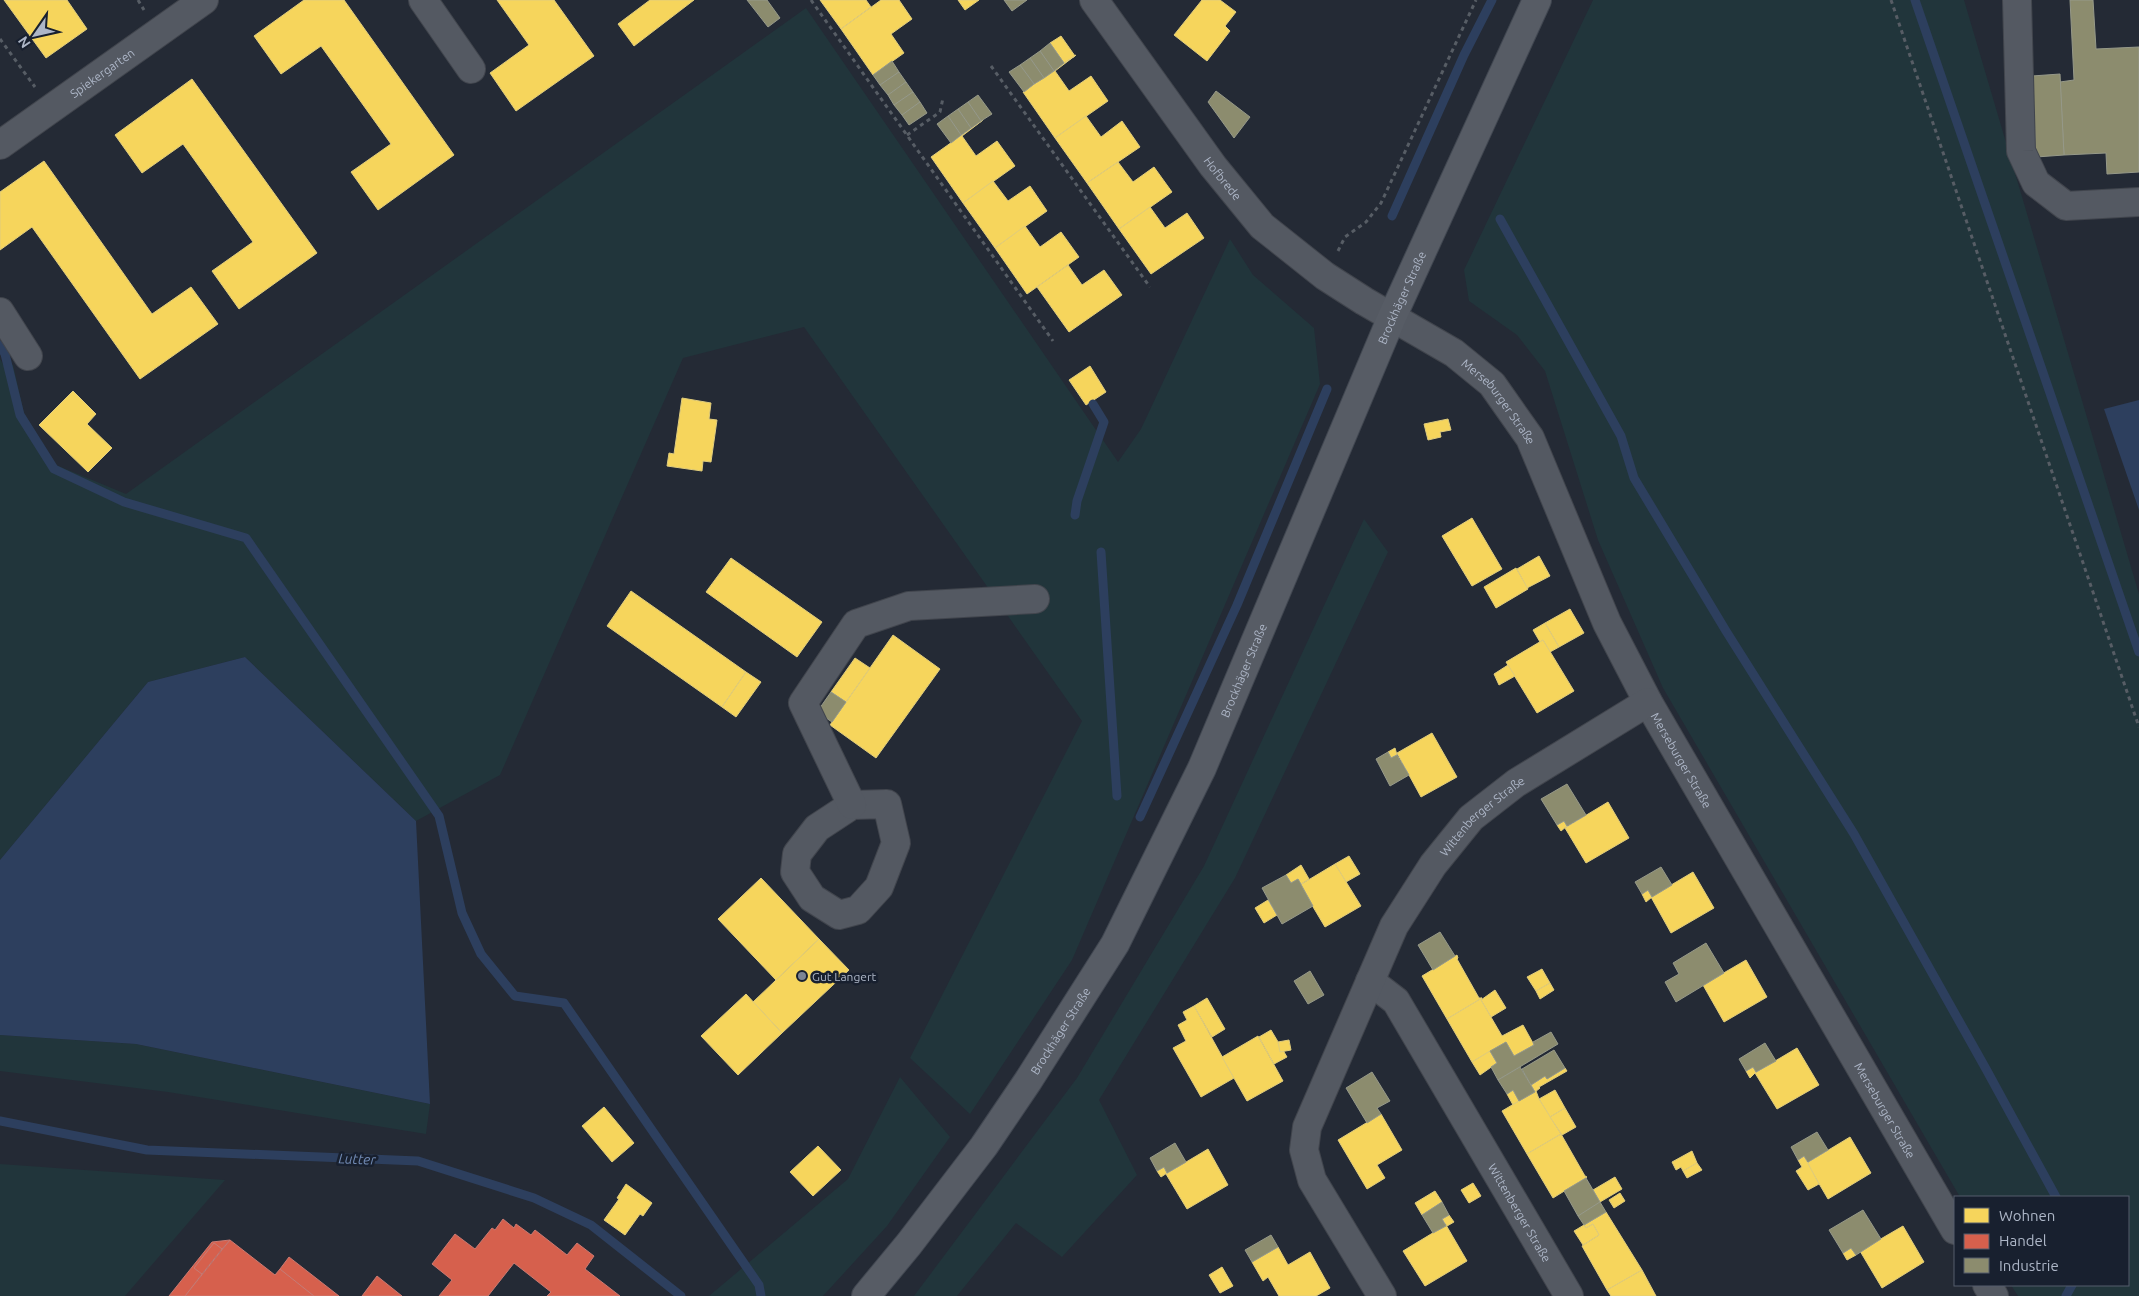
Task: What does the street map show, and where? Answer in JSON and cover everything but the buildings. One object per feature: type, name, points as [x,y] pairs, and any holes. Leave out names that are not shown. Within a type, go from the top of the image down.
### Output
[{"type":"main road","name":"Brockhäger Straße","points":[[866,1296],[909,1244],[984,1146],[1028,1082],[1116,944],[1202,768],[1392,317],[1537,0]]},
{"type":"street","name":"Spiekergarten","points":[[0,145],[204,0]]},
{"type":"street","points":[[423,0],[471,69]]},
{"type":"street","points":[[2017,0],[2021,151],[2036,183],[2066,206],[2139,202]]},
{"type":"street","name":"Hofbrede","points":[[1103,3],[1213,166],[1262,226],[1325,276],[1392,317]]},
{"type":"street","points":[[0,312],[28,356]]},
{"type":"street","name":"Merseburger Straße","points":[[1392,317],[1454,353],[1492,384],[1530,438],[1607,623],[1648,702],[1954,1228]]},
{"type":"street","points":[[852,805],[803,703],[856,624],[909,606],[1035,599]]},
{"type":"street","name":"Wittenberger Straße","points":[[1382,1296],[1312,1180],[1304,1150],[1307,1127],[1370,981],[1399,919],[1433,865],[1471,818],[1516,783],[1648,702]]},
{"type":"street","name":"Wittenberger Straße","points":[[1370,981],[1396,1001],[1569,1296]]},
{"type":"path","points":[[811,0],[1053,341]]},
{"type":"path","points":[[1325,276],[1345,237],[1366,222],[1381,203],[1476,0]]},
{"type":"path","points":[[1891,0],[2139,727]]},
{"type":"path","points":[[0,39],[51,109]]},
{"type":"path","points":[[991,66],[1150,288]]},
{"type":"path","points":[[907,135],[940,112],[943,98]]},
{"type":"shaded area","points":[[1593,0],[1964,0],[2139,594],[2139,1296],[2018,1296],[2012,1286],[2129,1286],[2129,1196],[1959,1196],[1663,688],[1598,540],[1545,371],[1517,335],[1469,301],[1464,270]]},
{"type":"shaded area","points":[[806,8],[1118,462],[1141,429],[1230,239],[1253,275],[1314,328],[1320,384],[1072,960],[970,1114],[910,1058],[1082,721],[804,327],[683,358],[500,775],[416,821],[245,657],[148,682],[0,860],[0,359],[4,366],[13,365],[24,413],[56,465],[126,494]]},
{"type":"shaded area","points":[[1364,519],[1388,552],[1235,878],[1099,1100],[1137,1175],[1062,1257],[1016,1223],[957,1296],[914,1296],[1077,1078],[1204,866]]},
{"type":"shaded area","points":[[0,1035],[136,1044],[430,1104],[426,1134],[168,1092],[0,1071]]},
{"type":"shaded area","points":[[900,1077],[950,1137],[887,1226],[823,1296],[709,1296],[848,1179]]},
{"type":"shaded area","points":[[0,1164],[225,1180],[125,1296],[0,1296]]},
{"type":"water","points":[[2139,400],[2139,510],[2104,409]]},
{"type":"water","points":[[245,657],[416,821],[430,1104],[136,1044],[0,1035],[0,860],[148,682]]},
{"type":"waterway","points":[[1392,216],[1464,55],[1492,0]]},
{"type":"waterway","points":[[1915,0],[2139,652]]},
{"type":"waterway","points":[[1500,219],[1621,436],[1634,478],[1726,631],[1854,834],[2055,1196]]},
{"type":"waterway","points":[[0,345],[5,354],[20,415],[54,469],[124,502],[246,538],[439,816],[462,913],[481,954],[515,996],[564,1003],[759,1285],[761,1296]]},
{"type":"waterway","points":[[1140,817],[1237,605],[1327,389]]},
{"type":"waterway","points":[[1075,515],[1077,501],[1104,422],[1093,404]]},
{"type":"waterway","points":[[1101,552],[1117,796]]},
{"type":"waterway","name":"Lutter","points":[[0,1121],[147,1150],[418,1161],[534,1198],[591,1225],[681,1296]]},
{"type":"waterway","points":[[2066,1296],[2071,1286]]},
{"type":"place","name":"Gut Langert","points":[[802,976]]}]
